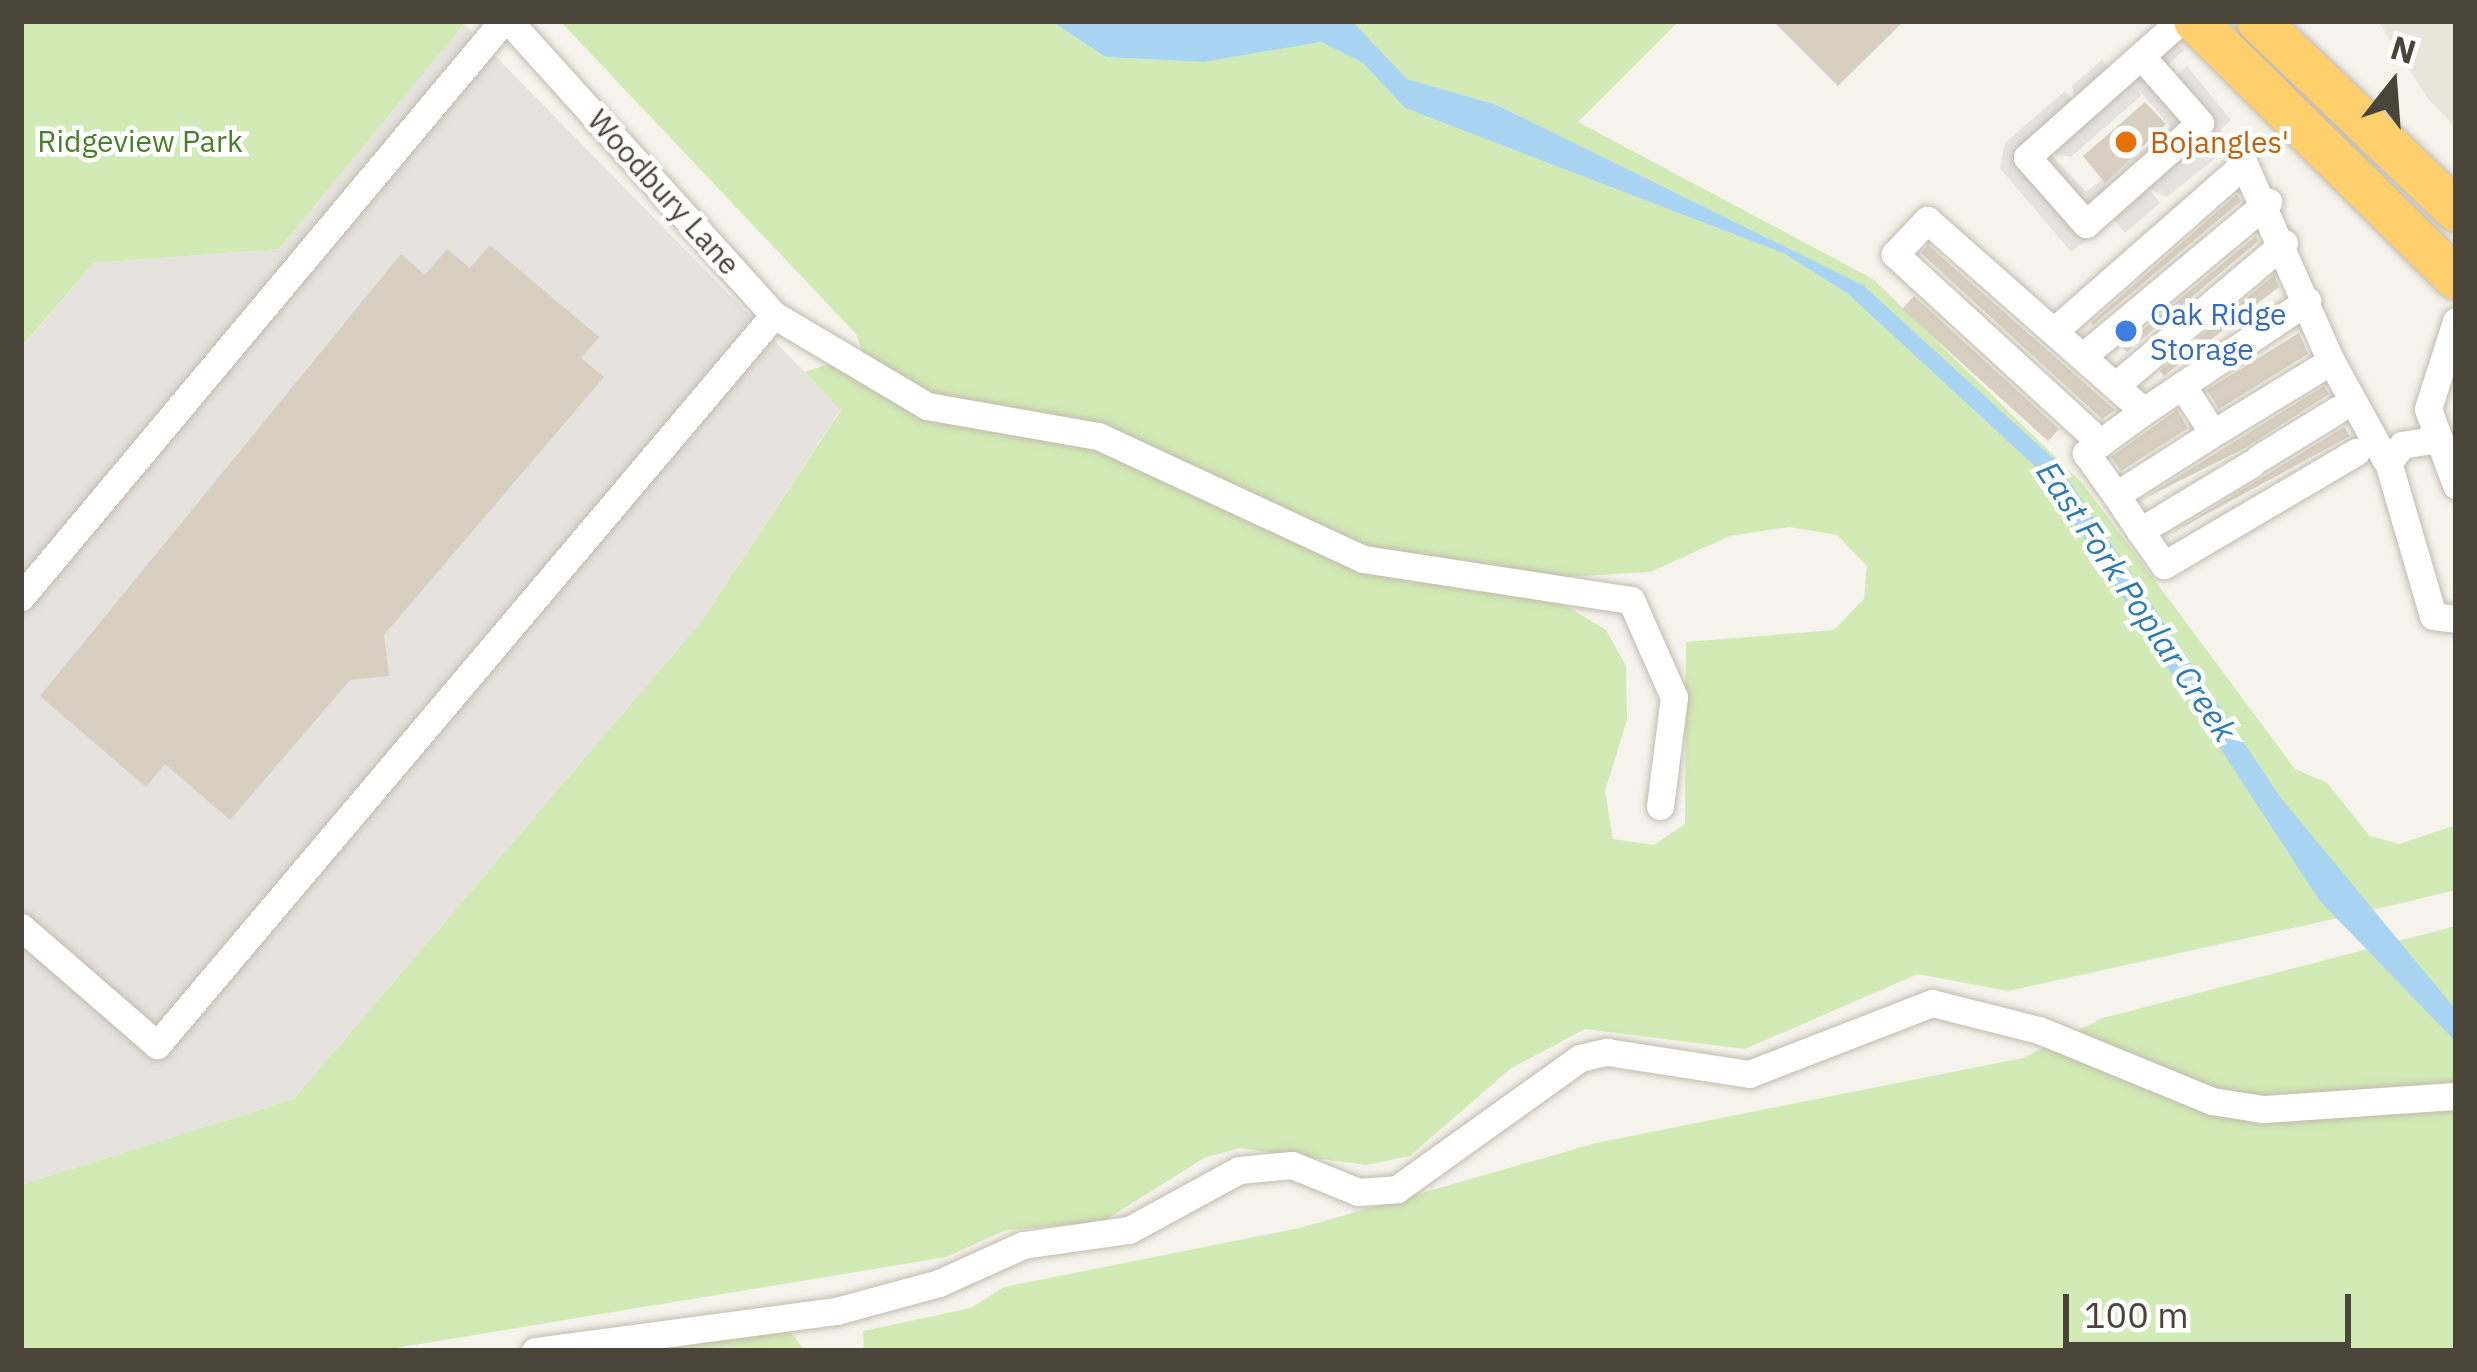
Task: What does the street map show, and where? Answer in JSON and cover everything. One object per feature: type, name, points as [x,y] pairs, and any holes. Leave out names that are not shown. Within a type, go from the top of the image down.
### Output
[{"type":"highway","points":[[2195,21],[2456,278]]},
{"type":"highway","points":[[2258,21],[2456,210]]},
{"type":"street","name":"Woodbury Lane","points":[[506,21],[774,315],[927,406],[1098,436],[1364,559],[1631,600],[1674,697],[1660,806]]},
{"type":"street","points":[[21,597],[506,21]]},
{"type":"street","points":[[2141,56],[2200,123],[2086,224],[2026,157],[2180,21]]},
{"type":"street","points":[[2054,331],[2244,164],[2267,202],[2331,361],[2388,462],[2433,616],[2456,619]]},
{"type":"street","points":[[2083,356],[2267,202]]},
{"type":"street","points":[[2101,442],[1895,254],[1927,220],[2144,410]]},
{"type":"street","points":[[2116,385],[2284,243]]},
{"type":"street","points":[[2307,302],[2086,453],[2164,565],[2356,452]]},
{"type":"street","points":[[21,927],[157,1045],[774,315]]},
{"type":"street","points":[[2456,321],[2428,410],[2456,485]]},
{"type":"street","points":[[2116,494],[2331,361]]},
{"type":"street","points":[[2182,386],[2283,496]]},
{"type":"street","points":[[2140,531],[2337,410]]},
{"type":"street","points":[[2388,462],[2402,446],[2439,439]]},
{"type":"street","points":[[535,1351],[836,1311],[940,1283],[1023,1244],[1129,1230],[1239,1170],[1292,1165],[1358,1192],[1396,1189],[1580,1058],[1607,1052],[1749,1074],[1932,1003],[2039,1030],[2212,1101],[2263,1109],[2456,1096]]},
{"type":"shaded area","points":[[2378,21],[2456,21],[2456,128],[2428,99]]},
{"type":"shaded area","points":[[464,24],[841,409],[701,622],[294,1099],[21,1185],[21,348],[94,263],[279,249]]},
{"type":"shaded area","points":[[2155,26],[2184,50],[2167,66],[2174,77],[2187,66],[2231,120],[2221,129],[2228,148],[2167,197],[2149,189],[2160,203],[2125,233],[2113,219],[2071,252],[2000,168],[2005,143],[2065,91],[2076,104],[2072,86],[2102,60],[2112,72]],"holes":[[[2134,84],[2171,128],[2086,192],[2050,153],[2071,157],[2142,95]]]},
{"type":"green space","name":"Ridgeview Park","points":[[21,21],[464,24],[279,249],[94,263],[21,347]]},
{"type":"green space","points":[[560,21],[1051,21],[1106,57],[1203,62],[1321,42],[1363,63],[1405,108],[1785,254],[1848,294],[2040,471],[2338,918],[2008,991],[1918,974],[1745,1049],[1585,1029],[1510,1069],[1410,1156],[1366,1165],[1240,1148],[1204,1158],[1102,1222],[1006,1230],[946,1257],[378,1351],[21,1351],[21,1185],[294,1099],[701,622],[841,410],[805,372],[863,353],[856,334]],"holes":[[[1789,527],[1837,535],[1867,566],[1864,599],[1834,630],[1686,642],[1685,824],[1654,845],[1613,839],[1605,791],[1627,720],[1626,666],[1606,630],[1563,604],[1563,577],[1650,572],[1730,536]]]},
{"type":"green space","points":[[1352,21],[1679,21],[1578,122],[1873,279],[2083,484],[2295,769],[2327,783],[2370,836],[2399,844],[2456,825],[2456,890],[2372,910],[2281,798],[2056,461],[1863,285],[1497,105],[1407,79]]},
{"type":"green space","points":[[2456,926],[2456,1351],[864,1351],[863,1331],[971,1308],[1004,1287],[1300,1228],[1596,1143],[2023,1058],[2103,1018]]},
{"type":"green space","points":[[789,1330],[805,1351],[640,1351],[735,1336]]},
{"type":"water","name":"East Fork Poplar Creek","points":[[1051,21],[1352,21],[1407,79],[1497,105],[1863,285],[2056,461],[2281,798],[2456,1010],[2456,1042],[2319,900],[2040,471],[1848,294],[1785,254],[1405,108],[1363,63],[1321,42],[1203,62],[1106,57]]},
{"type":"building","points":[[1773,21],[1904,21],[1838,86]]},
{"type":"building","points":[[2145,102],[2166,124],[2105,183],[2083,156]]},
{"type":"building","points":[[2237,194],[2241,201],[2091,323]]},
{"type":"building","points":[[2256,236],[2258,241],[2127,352],[2122,347]]},
{"type":"building","points":[[490,245],[599,337],[581,358],[604,377],[384,635],[389,676],[350,680],[230,820],[165,764],[146,787],[40,696],[401,254],[425,275],[447,249],[470,268]]},
{"type":"building","points":[[1928,245],[2115,410],[2102,419],[1921,253]]},
{"type":"building","points":[[2274,275],[2279,287],[2164,376],[2160,371]]},
{"type":"building","points":[[1914,296],[2059,429],[2048,441],[1902,309]]},
{"type":"building","points":[[2299,333],[2308,354],[2219,409],[2207,390]]},
{"type":"building","points":[[2324,386],[2329,394],[2245,448],[2141,500]]},
{"type":"building","points":[[2177,410],[2188,428],[2121,471],[2111,457]]},
{"type":"building","points":[[2344,427],[2350,436],[2166,536],[2260,479]]},
{"type":"place","name":"Bojangles'","points":[[2126,142]]},
{"type":"place","name":"Oak Ridge Storage","points":[[2126,331]]}]
